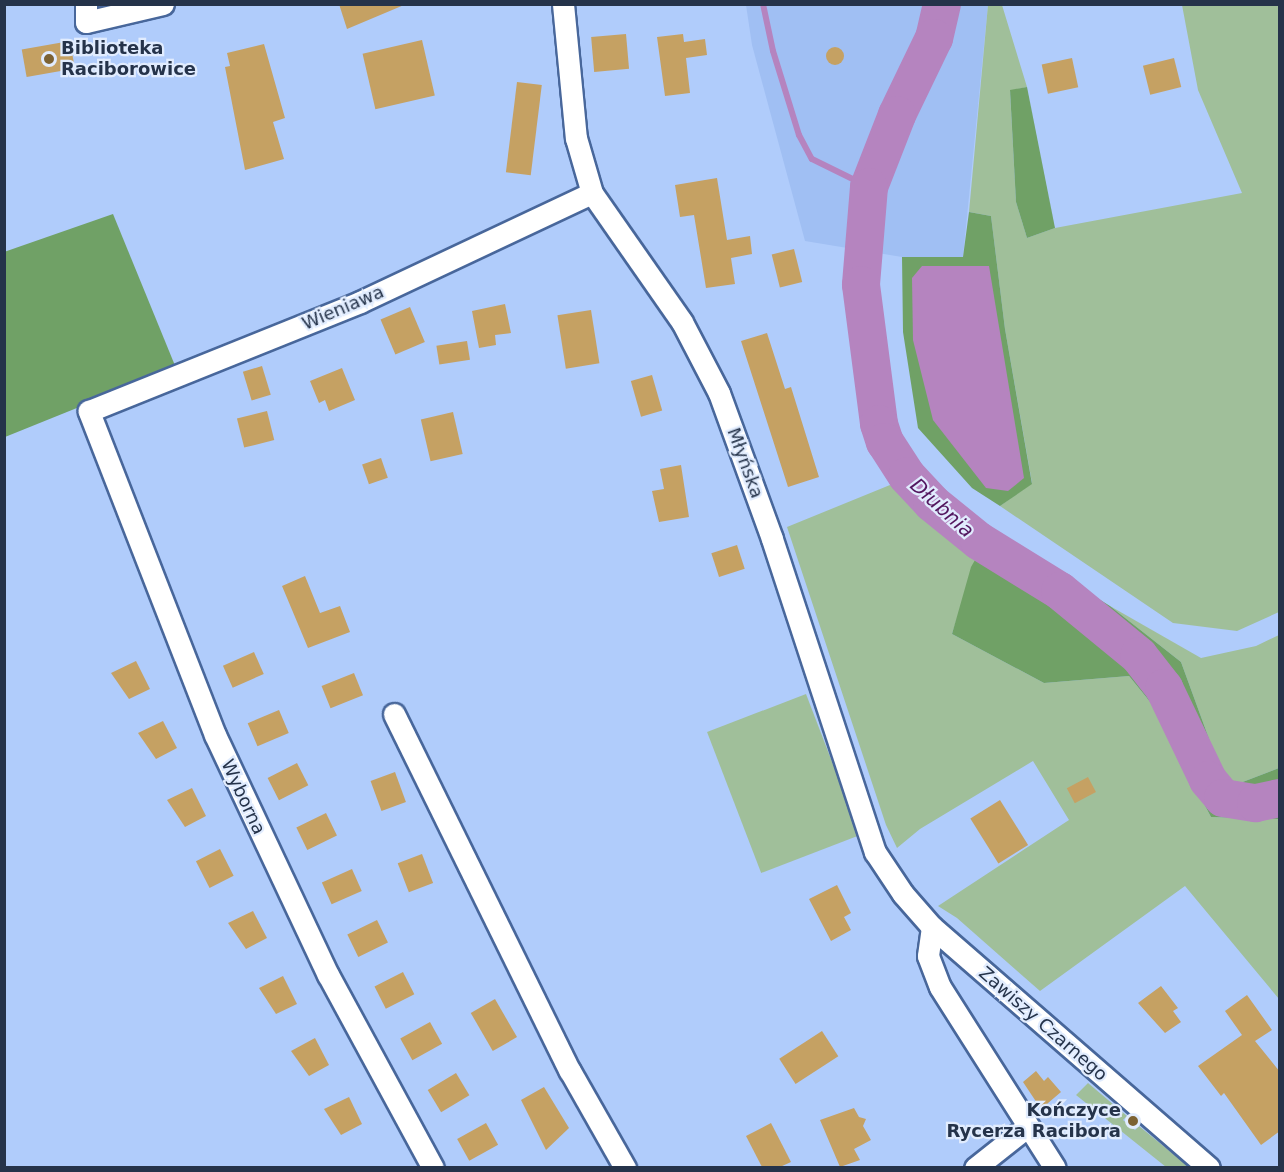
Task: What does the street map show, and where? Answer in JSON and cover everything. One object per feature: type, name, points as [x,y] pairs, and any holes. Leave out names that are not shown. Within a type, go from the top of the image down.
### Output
[{"type":"street","points":[[86,4],[86,22],[163,4]]},
{"type":"street","name":"Młyńska","points":[[562,4],[576,138],[592,193],[682,322],[719,393],[772,539],[866,831],[886,872],[932,927]]},
{"type":"street","name":"Wieniawa","points":[[89,411],[360,302],[592,193]]},
{"type":"street","name":"Wyborna","points":[[89,411],[179,647],[249,811],[328,975],[433,1167]]},
{"type":"street","points":[[394,714],[570,1071],[625,1167]]},
{"type":"street","points":[[932,927],[928,956],[932,971],[1027,1127],[1055,1167]]},
{"type":"street","name":"Zawiszy Czarnego","points":[[932,927],[1209,1167]]},
{"type":"street","points":[[975,1167],[1027,1127]]},
{"type":"shaded area","points":[[746,5],[988,5],[963,257],[902,257],[805,241],[752,45]]},
{"type":"shaded area","points":[[922,266],[989,266],[1024,478],[1008,491],[986,488],[933,420],[913,340],[912,278]]},
{"type":"green space","points":[[988,5],[1002,5],[1027,87],[1010,91],[1016,202],[1027,238],[1055,228],[1242,193],[1198,90],[1182,5],[1279,5],[1279,612],[1237,631],[1173,623],[1000,506],[1032,483],[1005,329],[991,216],[969,212]]},
{"type":"green space","points":[[1027,87],[1055,228],[1027,238],[1016,202],[1010,90]]},
{"type":"green space","points":[[969,212],[991,216],[1005,329],[1032,484],[1000,506],[972,488],[918,428],[903,332],[902,257],[963,257]]},
{"type":"green space","points":[[113,214],[176,368],[5,437],[4,252]]},
{"type":"green space","points":[[890,485],[976,559],[952,634],[1044,683],[1129,676],[1151,703],[1211,817],[1279,819],[1279,999],[1185,886],[1040,991],[957,918],[938,906],[1069,820],[1033,761],[920,829],[897,848],[886,825],[787,527]]},
{"type":"green space","points":[[991,532],[1110,606],[1181,662],[1227,788],[1279,768],[1279,819],[1211,817],[1151,703],[1129,676],[1044,683],[952,634],[971,567]]},
{"type":"green space","points":[[1110,606],[1201,658],[1256,646],[1279,635],[1279,768],[1227,788],[1181,662]]},
{"type":"green space","points":[[806,694],[860,835],[761,873],[707,732]]},
{"type":"green space","points":[[1088,1083],[1127,1116],[1123,1120],[1135,1130],[1139,1126],[1189,1167],[1166,1167],[1076,1095]]},
{"type":"building","points":[[339,4],[404,4],[404,5],[347,29]]},
{"type":"building","points":[[626,34],[629,69],[594,72],[591,37]]},
{"type":"building","points":[[683,34],[684,42],[705,39],[707,55],[686,58],[690,93],[665,96],[657,37]]},
{"type":"building","points":[[422,40],[435,96],[375,109],[363,54]]},
{"type":"building","name":"Biblioteka Raciborowice","points":[[70,41],[75,69],[27,77],[22,50]]},
{"type":"building","points":[[264,44],[285,118],[273,122],[284,159],[245,170],[225,67],[230,66],[227,53]]},
{"type":"building","points":[[835,47],[841,50],[844,56],[841,62],[835,65],[829,62],[826,56],[829,50]]},
{"type":"building","points":[[1072,58],[1078,87],[1048,94],[1042,64]]},
{"type":"building","points":[[1174,58],[1181,87],[1150,95],[1143,66]]},
{"type":"building","points":[[517,82],[542,85],[531,175],[506,172]]},
{"type":"building","points":[[717,178],[727,240],[750,236],[752,254],[731,258],[735,284],[706,288],[694,215],[680,217],[675,185]]},
{"type":"building","points":[[794,249],[802,282],[780,288],[772,255]]},
{"type":"building","points":[[505,304],[511,333],[495,335],[496,345],[479,348],[472,311]]},
{"type":"building","points":[[410,307],[425,342],[395,354],[381,320]]},
{"type":"building","points":[[591,310],[599,363],[566,369],[557,315]]},
{"type":"building","points":[[767,333],[785,389],[791,387],[819,477],[788,487],[741,341]]},
{"type":"building","points":[[467,341],[470,360],[439,365],[436,346]]},
{"type":"building","points":[[262,366],[271,395],[252,401],[243,372]]},
{"type":"building","points":[[342,368],[355,400],[329,411],[325,400],[319,403],[310,381]]},
{"type":"building","points":[[652,375],[662,411],[641,417],[631,381]]},
{"type":"building","points":[[267,411],[274,440],[244,448],[237,418]]},
{"type":"building","points":[[453,412],[463,454],[431,461],[421,419]]},
{"type":"building","points":[[381,458],[388,478],[369,484],[362,465]]},
{"type":"building","points":[[681,465],[689,517],[659,522],[652,491],[664,489],[660,469]]},
{"type":"building","points":[[737,545],[745,569],[719,577],[711,553]]},
{"type":"building","points":[[305,576],[320,613],[340,606],[350,632],[308,648],[282,586]]},
{"type":"building","points":[[254,652],[264,674],[233,688],[223,666]]},
{"type":"building","points":[[136,661],[150,689],[129,699],[111,673]]},
{"type":"building","points":[[354,673],[363,695],[331,708],[322,686]]},
{"type":"building","points":[[279,710],[289,733],[257,746],[248,723]]},
{"type":"building","points":[[163,721],[177,748],[156,759],[138,733]]},
{"type":"building","points":[[297,763],[308,785],[279,800],[268,778]]},
{"type":"building","points":[[395,772],[406,802],[382,811],[371,781]]},
{"type":"building","points":[[1088,777],[1096,792],[1075,803],[1067,788]]},
{"type":"building","points":[[192,788],[206,816],[185,827],[167,800]]},
{"type":"building","points":[[1000,800],[1028,845],[998,863],[970,819]]},
{"type":"building","points":[[326,813],[337,835],[307,850],[296,827]]},
{"type":"building","points":[[220,849],[234,876],[210,888],[196,861]]},
{"type":"building","points":[[422,854],[433,883],[409,892],[398,863]]},
{"type":"building","points":[[352,869],[362,891],[332,904],[322,882]]},
{"type":"building","points":[[837,885],[851,913],[844,917],[851,930],[831,941],[809,899]]},
{"type":"building","points":[[253,911],[267,938],[246,949],[228,923]]},
{"type":"building","points":[[377,920],[388,942],[358,957],[347,934]]},
{"type":"building","points":[[403,972],[414,994],[386,1009],[374,987]]},
{"type":"building","points":[[283,976],[297,1004],[276,1014],[259,988]]},
{"type":"building","points":[[1161,986],[1178,1008],[1173,1011],[1181,1022],[1165,1033],[1138,1003]]},
{"type":"building","points":[[1247,995],[1272,1030],[1255,1041],[1280,1072],[1280,1131],[1261,1145],[1224,1093],[1221,1096],[1198,1066],[1242,1035],[1225,1011]]},
{"type":"building","points":[[495,999],[517,1037],[493,1051],[471,1013]]},
{"type":"building","points":[[430,1022],[442,1044],[412,1060],[400,1038]]},
{"type":"building","points":[[822,1031],[838,1056],[796,1084],[779,1059]]},
{"type":"building","points":[[315,1038],[329,1065],[309,1076],[291,1051]]},
{"type":"building","points":[[1036,1071],[1044,1081],[1048,1077],[1061,1092],[1041,1109],[1023,1082]]},
{"type":"building","points":[[456,1073],[469,1095],[441,1112],[428,1090]]},
{"type":"building","points":[[544,1087],[569,1128],[546,1150],[521,1100]]},
{"type":"building","points":[[349,1097],[362,1124],[341,1135],[324,1109]]},
{"type":"building","points":[[854,1108],[859,1117],[866,1119],[863,1126],[871,1140],[854,1149],[860,1160],[840,1167],[820,1120]]},
{"type":"building","points":[[486,1123],[498,1145],[469,1161],[457,1139]]},
{"type":"building","points":[[771,1123],[791,1162],[780,1167],[762,1167],[746,1136]]},
{"type":"waterway","points":[[763,4],[773,51],[799,135],[812,159],[869,187]]},
{"type":"waterway","name":"Dłubnia","points":[[942,4],[934,38],[897,115],[869,187],[861,285],[879,424],[885,442],[907,476],[932,503],[979,541],[1060,591],[1139,656],[1164,688],[1208,780],[1223,798],[1256,803],[1280,798]]},
{"type":"place","name":"Biblioteka Raciborowice","points":[[49,59]]},
{"type":"place","name":"Kończyce Rycerza Racibora","points":[[1133,1121]]}]
